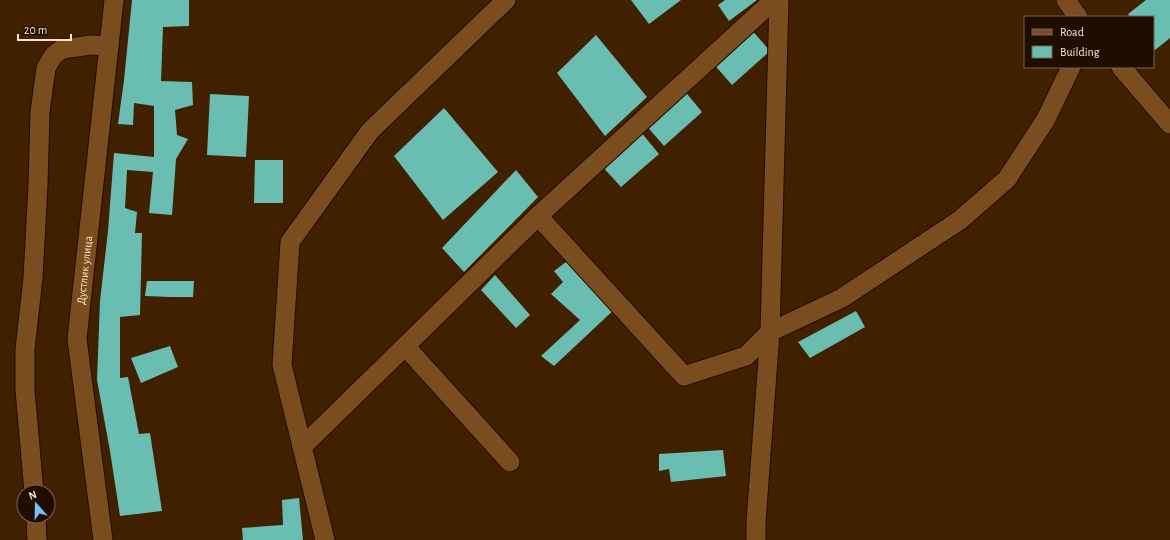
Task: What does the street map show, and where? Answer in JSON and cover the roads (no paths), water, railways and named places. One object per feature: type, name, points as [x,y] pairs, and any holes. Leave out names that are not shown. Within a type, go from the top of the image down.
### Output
[{"type":"street","name":"Дустлик улица","points":[[103,540],[77,340],[114,0]]},
{"type":"street","points":[[325,540],[282,365],[290,242],[370,131],[506,0]]},
{"type":"street","points":[[302,447],[538,216],[774,0]]},
{"type":"street","points":[[756,540],[756,522],[770,332],[779,0]]},
{"type":"street","points":[[1066,0],[1077,16]]},
{"type":"street","points":[[33,484],[25,390],[25,349],[33,278],[38,201],[40,112],[46,68],[52,56],[62,49],[91,45],[109,46]]},
{"type":"street","points":[[538,216],[684,376],[746,356],[770,332],[842,298],[960,220],[1007,179],[1046,118],[1071,68]]},
{"type":"street","points":[[1122,68],[1170,124]]},
{"type":"street","points":[[406,346],[510,462]]},
{"type":"street","points":[[36,524],[37,540]]}]
